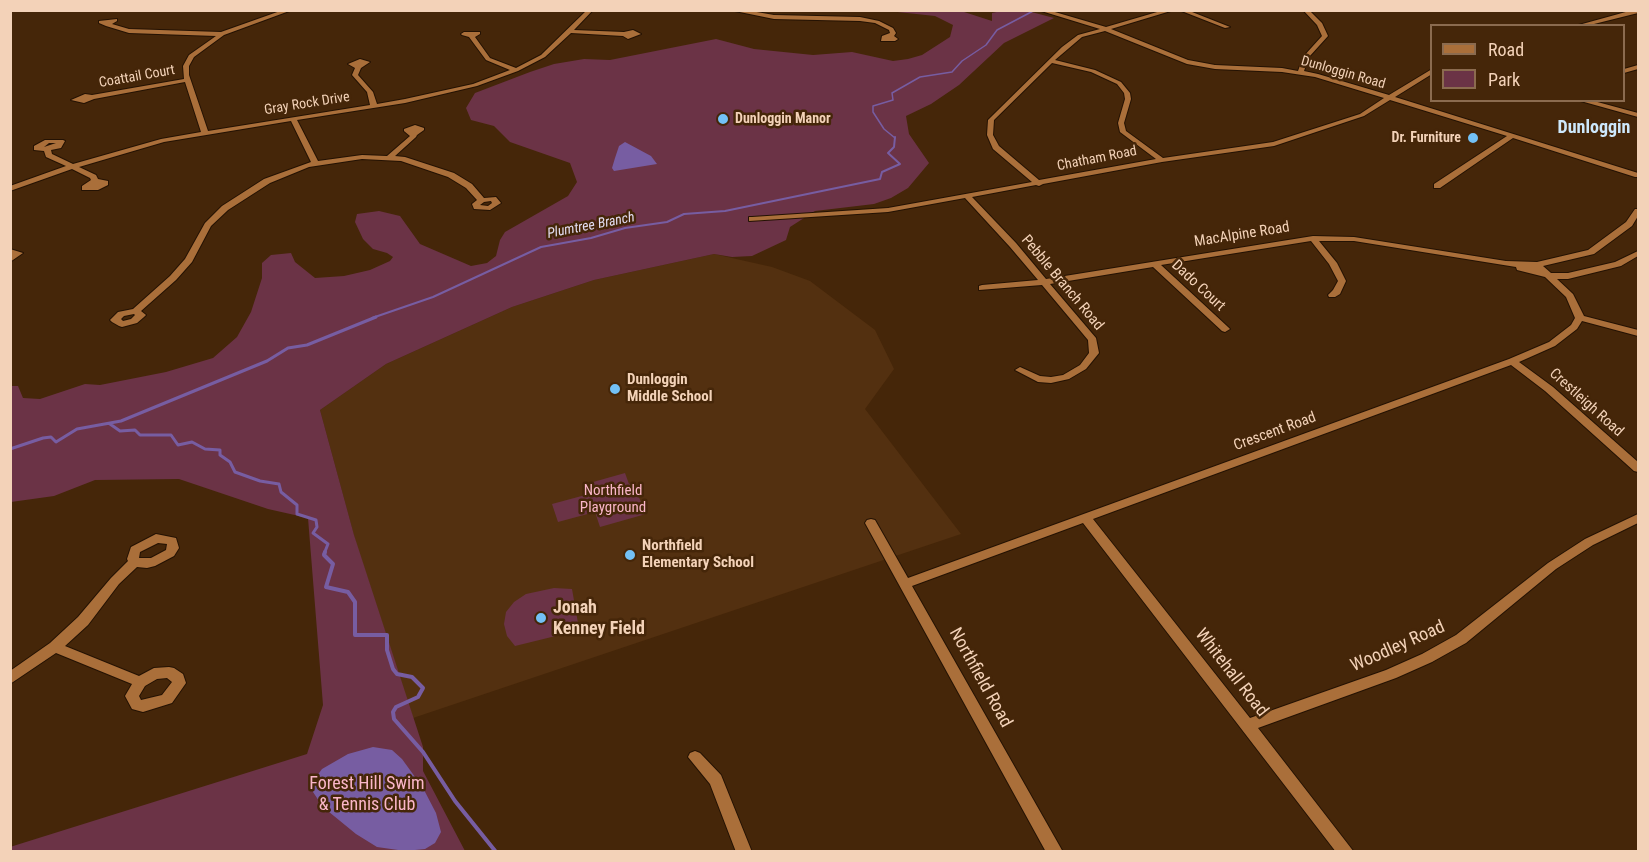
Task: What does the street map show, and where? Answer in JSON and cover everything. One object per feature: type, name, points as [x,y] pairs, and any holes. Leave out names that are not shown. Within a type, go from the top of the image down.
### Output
[{"type":"street","points":[[205,133],[187,80],[186,66],[191,57],[222,34],[290,10]]},
{"type":"street","name":"Gray Rock Drive","points":[[10,189],[146,144],[374,106],[459,89],[516,70],[550,51],[591,10]]},
{"type":"street","points":[[732,10],[774,17],[860,19],[887,27],[893,33],[890,36]]},
{"type":"street","points":[[1039,183],[996,147],[988,129],[995,115],[1080,36],[1172,10]]},
{"type":"street","points":[[1181,10],[1227,27]]},
{"type":"street","points":[[1301,72],[1306,57],[1325,36],[1320,24],[1305,10]]},
{"type":"street","name":"Dunloggin Road","points":[[1043,11],[1106,28],[1187,62],[1209,66],[1301,72],[1638,175]]},
{"type":"street","points":[[1584,24],[1638,11]]},
{"type":"street","points":[[108,24],[110,27],[129,31],[222,34]]},
{"type":"street","points":[[570,32],[624,34]]},
{"type":"street","points":[[472,36],[488,59],[516,70]]},
{"type":"street","points":[[1051,61],[1093,71],[1119,83],[1127,93],[1128,99],[1121,123],[1123,132],[1162,160]]},
{"type":"street","points":[[358,66],[355,78],[370,92],[374,106]]},
{"type":"street","name":"Chatham Road","points":[[752,219],[888,210],[1162,160],[1285,141],[1362,115],[1430,71]]},
{"type":"street","name":"Coattail Court","points":[[92,97],[187,80]]},
{"type":"street","points":[[1588,102],[1638,115]]},
{"type":"street","points":[[293,119],[315,163]]},
{"type":"street","points":[[390,157],[414,134]]},
{"type":"street","points":[[1437,186],[1512,136]]},
{"type":"street","points":[[47,149],[49,155],[93,177],[95,181]]},
{"type":"street","points":[[136,311],[182,269],[209,224],[225,208],[267,181],[315,163],[352,157],[390,157],[414,161],[450,175],[471,188],[482,200]]},
{"type":"street","name":"Pebble Branch Road","points":[[967,196],[1093,340],[1094,352],[1083,368],[1059,380],[1038,379],[1020,370]]},
{"type":"street","name":"MacAlpine Road","points":[[1506,264],[1537,265],[1591,252],[1629,224],[1638,211]]},
{"type":"street","points":[[1313,238],[1333,263],[1342,281],[1337,292],[1332,295]]},
{"type":"street","name":"MacAlpine Road","points":[[982,288],[1044,282],[1313,238],[1354,239],[1506,264],[1551,276],[1568,276],[1603,269],[1638,253]]},
{"type":"street","points":[[10,251],[19,253],[10,260]]},
{"type":"street","name":"Dado Court","points":[[1154,263],[1225,329]]},
{"type":"street","points":[[1537,265],[1551,276],[1569,296],[1580,318],[1638,333]]},
{"type":"street","name":"Crescent Road","points":[[907,583],[1512,361],[1565,335],[1580,318]]},
{"type":"street","name":"Crestleigh Road","points":[[1512,361],[1550,389],[1638,468]]},
{"type":"street","name":"Whitehall Road","points":[[1086,518],[1347,852]]},
{"type":"street","name":"Woodley Road","points":[[1249,725],[1391,674],[1427,658],[1461,639],[1552,566],[1589,542],[1638,518]]},
{"type":"street","name":"Northfield Road","points":[[871,523],[907,583],[1054,852]]},
{"type":"street","points":[[10,679],[55,647],[83,621],[115,581],[135,562]]},
{"type":"street","points":[[55,647],[140,682]]},
{"type":"street","points":[[695,757],[716,780],[744,852]]},
{"type":"shaded area","points":[[625,142],[651,156],[657,164],[614,171],[612,168],[619,146]]},
{"type":"shaded area","points":[[714,254],[772,267],[810,281],[875,330],[894,369],[865,409],[961,534],[413,718],[356,543],[320,410],[386,364],[512,307],[594,280]]},
{"type":"shaded area","points":[[373,747],[392,750],[402,759],[423,788],[436,813],[441,832],[435,843],[425,849],[405,851],[377,847],[356,834],[323,807],[313,792],[314,780],[322,769],[348,754]]},
{"type":"green space","name":"Forest Hill Swim & Tennis Club","points":[[1024,10],[1054,18],[1004,43],[959,85],[931,104],[906,116],[909,134],[929,163],[908,188],[891,198],[874,204],[815,211],[790,227],[786,240],[752,256],[732,257],[714,254],[594,280],[512,307],[386,364],[320,410],[354,535],[423,747],[423,771],[465,851],[11,852],[10,847],[307,754],[323,705],[308,518],[268,509],[179,479],[95,480],[54,496],[11,502],[11,386],[18,386],[23,398],[40,399],[85,384],[100,385],[166,372],[213,358],[237,337],[251,312],[262,278],[262,263],[271,255],[291,253],[295,262],[315,278],[344,276],[370,270],[390,261],[393,257],[373,249],[363,239],[355,222],[357,214],[379,211],[400,216],[420,244],[471,266],[487,263],[496,256],[500,240],[505,232],[568,196],[577,182],[570,163],[510,142],[494,126],[471,120],[466,108],[475,93],[530,72],[554,64],[584,59],[610,60],[716,39],[754,49],[813,55],[852,52],[893,61],[922,55],[950,37],[953,25],[935,16],[888,11],[961,11],[992,21],[992,13]]},
{"type":"green space","name":"Northfield Playground","points":[[625,473],[629,484],[633,483],[646,514],[600,527],[595,512],[558,522],[552,504],[589,494],[586,484]]},
{"type":"green space","name":"Jonah Kenney Field","points":[[554,588],[572,589],[578,623],[572,632],[515,646],[507,636],[504,624],[506,612],[514,602],[526,594]]},
{"type":"waterway","name":"Plumtree Branch","points":[[895,138],[884,129],[873,112],[873,106],[893,100],[892,93],[920,77],[952,72],[962,61],[986,45],[997,30],[1035,10]]},
{"type":"waterway","name":"Plumtree Branch","points":[[372,318],[433,297],[541,247],[591,238],[625,228],[667,222],[684,214],[725,211],[880,179],[882,172],[900,164],[888,153],[894,147],[895,138]]},
{"type":"waterway","name":"Plumtree Branch","points":[[10,449],[43,438],[51,437],[56,442],[77,429],[121,421],[267,361],[288,348],[307,345],[376,317]]},
{"type":"waterway","points":[[110,424],[120,431],[135,430],[140,435],[171,435],[178,445],[192,442],[205,449],[220,450],[220,455],[230,462],[235,472],[260,481],[279,484],[281,492],[297,505],[297,514],[316,520],[317,527],[313,533],[328,544],[324,554]]},
{"type":"waterway","points":[[325,552],[324,555],[333,564],[326,587],[348,592],[355,602],[355,635],[387,635],[387,650],[393,669],[397,674],[412,677],[423,688],[418,697],[396,707],[393,712],[394,719],[423,752],[455,801],[496,852]]},
{"type":"place","name":"Dunloggin Manor","points":[[723,119]]},
{"type":"place","name":"Dr. Furniture","points":[[1473,138]]},
{"type":"place","name":"Dunloggin Middle School","points":[[615,389]]},
{"type":"place","name":"Northfield Elementary School","points":[[630,555]]},
{"type":"place","name":"Jonah Kenney Field","points":[[541,618]]},
{"type":"district","name":"Dunloggin","points":[[1594,128]]}]
